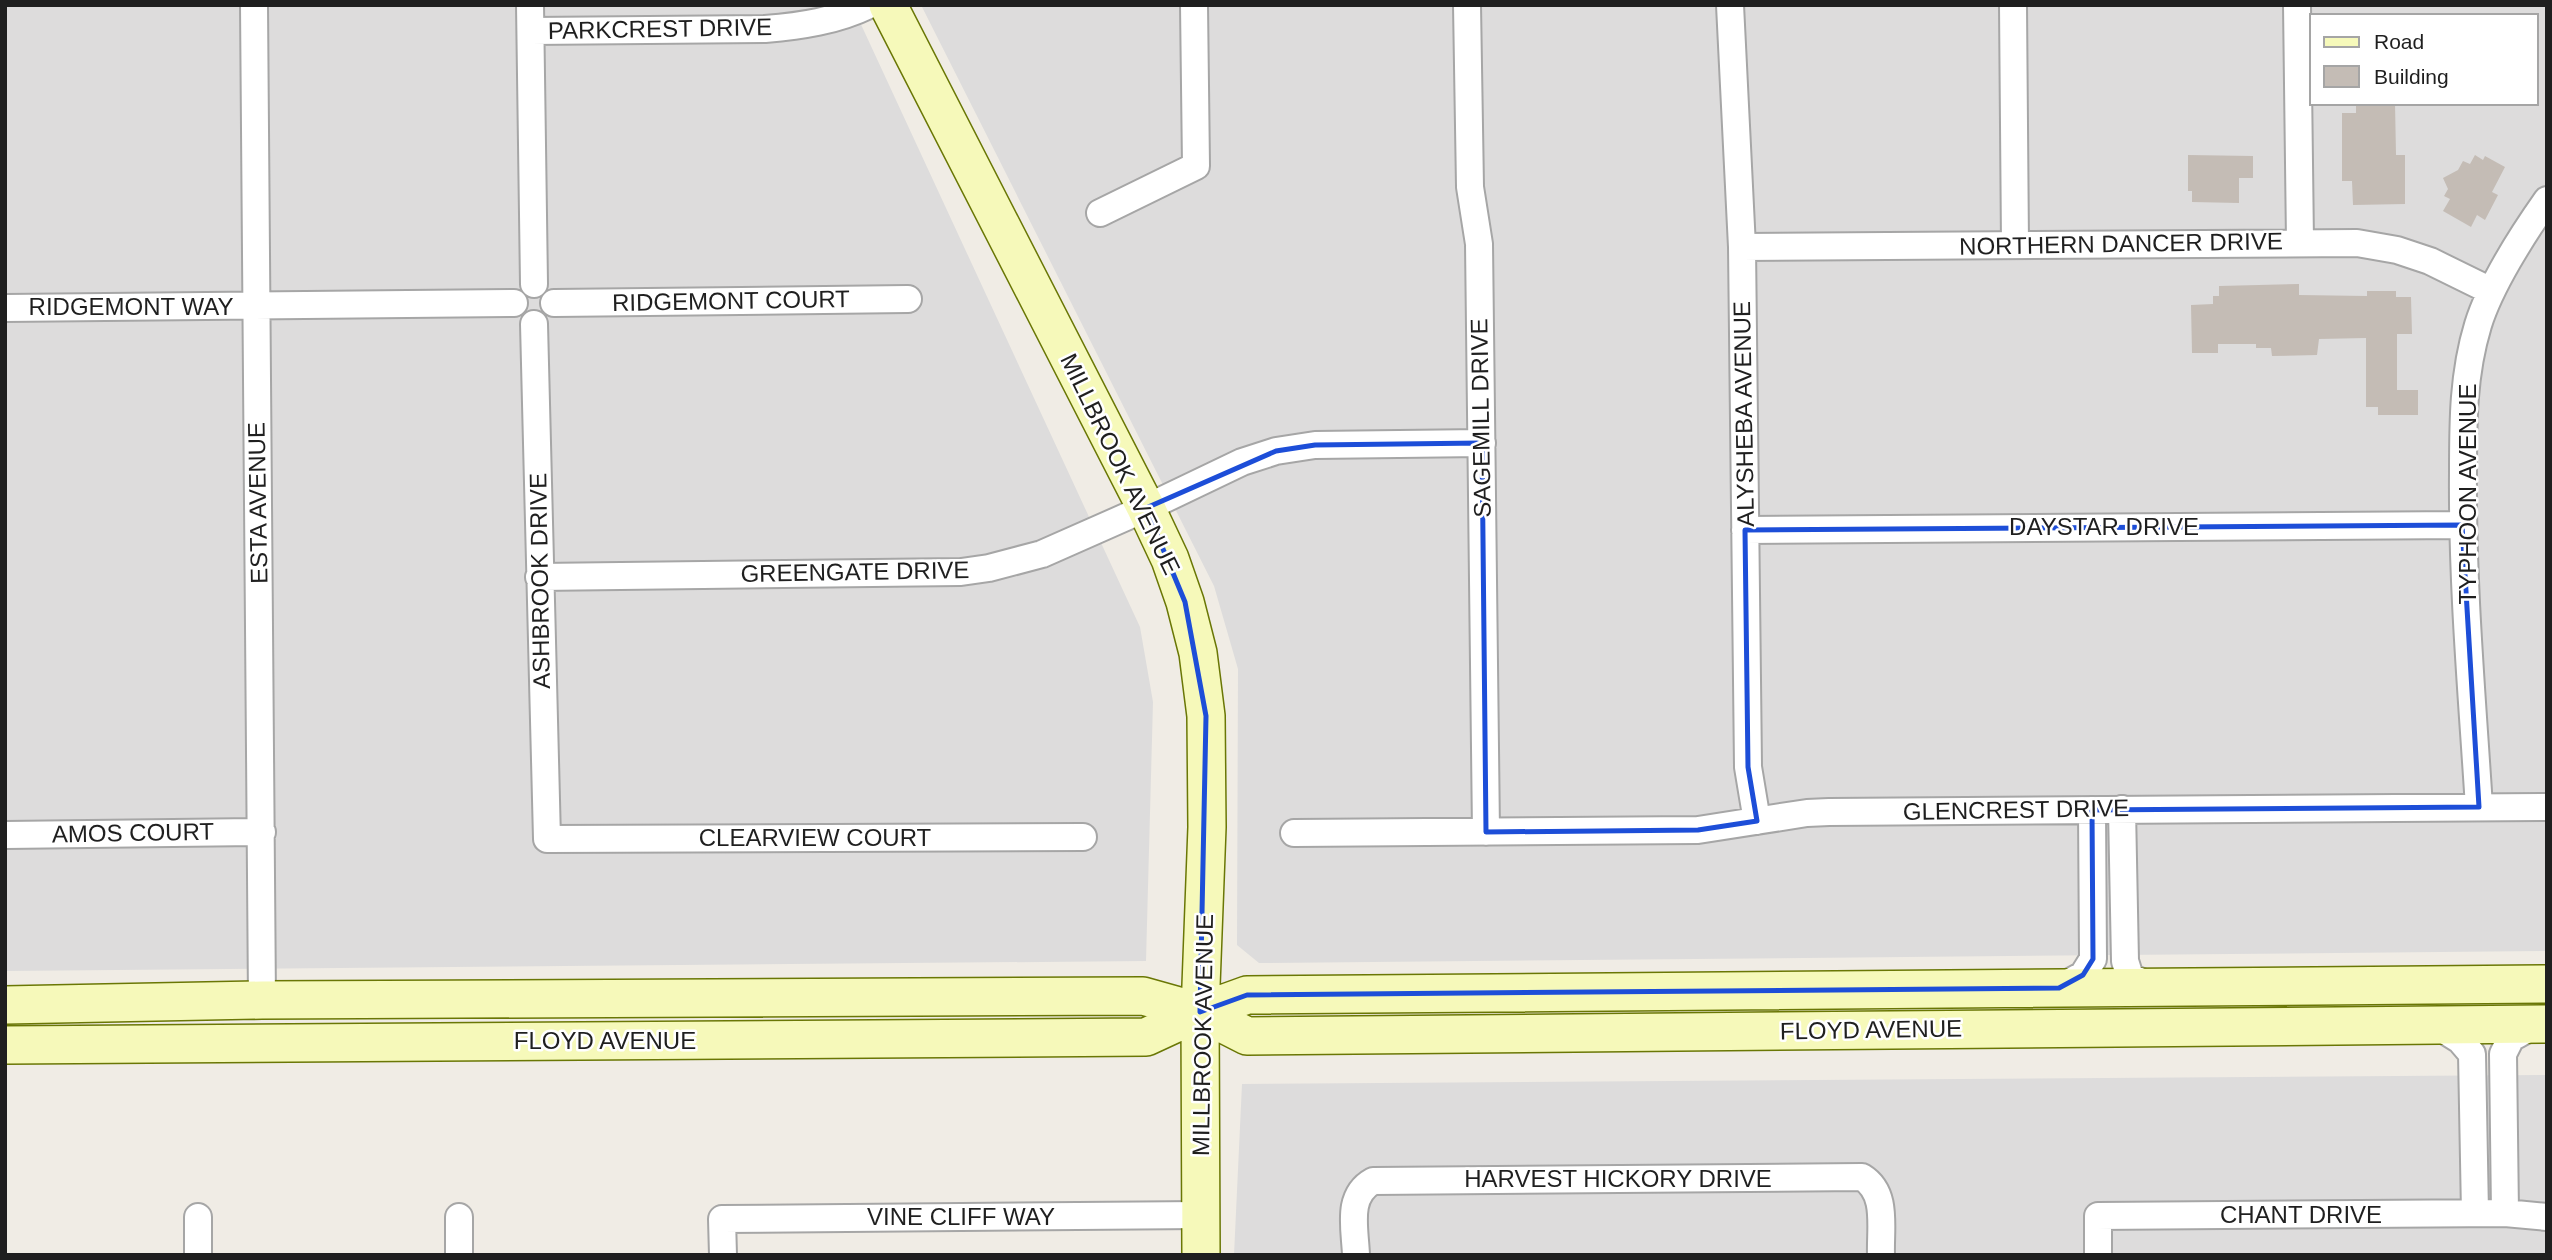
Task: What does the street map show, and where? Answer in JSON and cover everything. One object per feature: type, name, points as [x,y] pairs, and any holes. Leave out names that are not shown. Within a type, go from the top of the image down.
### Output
[{"type":"street","name":"ESTA AVENUE","points":[[254,5],[262,1000]]},
{"type":"street","name":"PARKCREST DRIVE","points":[[531,18],[765,29],[800,26],[856,12],[869,5]]},
{"type":"street","name":"MILLBROOK AVENUE","points":[[888,5],[1146,508],[1170,559],[1185,602],[1198,653],[1206,716],[1207,827],[1200,1012],[1201,1255]]},
{"type":"street","points":[[1100,213],[1196,166],[1194,5]]},
{"type":"street","name":"SAGEMILL DRIVE","points":[[1467,5],[1470,187],[1479,244],[1486,832]]},
{"type":"street","name":"ALYSHEBA AVENUE","points":[[1730,5],[1742,247],[1748,767],[1757,821]]},
{"type":"street","points":[[2013,5],[2015,245]]},
{"type":"street","points":[[2297,5],[2300,242]]},
{"type":"street","points":[[531,18],[534,284]]},
{"type":"street","name":"TYPHOON AVENUE","points":[[2479,807],[2462,524],[2464,396],[2470,356],[2491,291],[2547,200]]},
{"type":"street","name":"NORTHERN DANCER DRIVE","points":[[1742,247],[2357,243],[2397,250],[2430,261],[2491,291]]},
{"type":"street","points":[[534,284],[547,289],[554,303],[549,317],[534,324],[519,318],[513,303],[522,288],[534,284]]},
{"type":"street","name":"RIDGEMONT COURT","points":[[554,303],[908,299]]},
{"type":"street","points":[[256,306],[513,303]]},
{"type":"street","name":"RIDGEMONT WAY","points":[[5,308],[256,306]]},
{"type":"street","name":"ASHBROOK DRIVE","points":[[534,324],[547,839]]},
{"type":"street","name":"GREENGATE DRIVE","points":[[539,577],[961,572],[989,568],[1042,554],[1242,462],[1276,451],[1315,445],[1482,443]]},
{"type":"street","name":"DAYSTAR DRIVE","points":[[1745,530],[2462,524]]},
{"type":"street","name":"GLENCREST DRIVE","points":[[1294,833],[1698,830],[1829,812],[2547,807]]},
{"type":"street","points":[[2059,988],[2083,975],[2093,959],[2092,810]]},
{"type":"street","points":[[2122,810],[2125,961],[2130,977],[2154,987]]},
{"type":"street","name":"AMOS COURT","points":[[5,835],[262,832]]},
{"type":"street","name":"CLEARVIEW COURT","points":[[547,839],[1083,837]]},
{"type":"street","name":"FLOYD AVENUE","points":[[5,1045],[1146,1037],[1200,1012],[1247,995],[2547,984]]},
{"type":"street","name":"FLOYD AVENUE","points":[[5,1005],[262,1000],[1143,996],[1200,1012],[1247,1036],[2542,1024]]},
{"type":"street","points":[[2505,1213],[2503,1054],[2511,1038],[2542,1024]]},
{"type":"street","points":[[2436,1025],[2460,1040],[2472,1054],[2475,1213]]},
{"type":"street","name":"HARVEST HICKORY DRIVE","points":[[1356,1255],[1354,1203],[1362,1187],[1373,1181],[1862,1177],[1873,1184],[1880,1198],[1881,1255]]},
{"type":"street","name":"CHANT DRIVE","points":[[2098,1255],[2098,1216],[2505,1213],[2547,1217]]},
{"type":"street","name":"VINE CLIFF WAY","points":[[723,1255],[722,1219],[1201,1215]]},
{"type":"street","points":[[198,1217],[198,1255]]},
{"type":"street","points":[[459,1217],[459,1255]]},
{"type":"highlighted area","points":[[1482,443],[1486,832],[1698,830],[1757,821],[1748,767],[1745,530],[2462,525],[2479,807],[2092,810],[2093,959],[2083,975],[2059,988],[1247,995],[1200,1012],[1206,716],[1185,602],[1146,508],[1276,451],[1315,445]]},
{"type":"shaded area","points":[[5,5],[852,5],[1140,627],[1153,702],[1146,961],[5,971]]},
{"type":"shaded area","points":[[921,5],[2547,5],[2547,951],[1259,963],[1237,945],[1238,669],[1214,586]]},
{"type":"shaded area","points":[[2547,1075],[2547,1255],[1234,1255],[1242,1084]]},
{"type":"building","points":[[2356,105],[2395,105],[2396,155],[2405,155],[2405,204],[2353,205],[2352,181],[2342,181],[2342,113],[2356,113]]},
{"type":"building","points":[[2188,155],[2253,156],[2253,178],[2239,178],[2239,203],[2192,202],[2192,191],[2188,191]]},
{"type":"building","points":[[2475,155],[2483,160],[2485,156],[2505,167],[2492,192],[2498,195],[2485,220],[2477,215],[2471,227],[2443,211],[2450,199],[2444,196],[2448,189],[2443,178],[2458,170],[2463,161],[2470,164]]},
{"type":"building","points":[[2299,284],[2299,295],[2367,296],[2367,291],[2396,291],[2396,297],[2411,297],[2412,334],[2397,334],[2397,390],[2418,390],[2418,415],[2378,415],[2378,407],[2366,407],[2366,338],[2319,339],[2317,355],[2272,356],[2271,348],[2256,348],[2256,344],[2218,344],[2218,353],[2192,353],[2191,305],[2213,304],[2213,296],[2219,296],[2219,286]]}]
